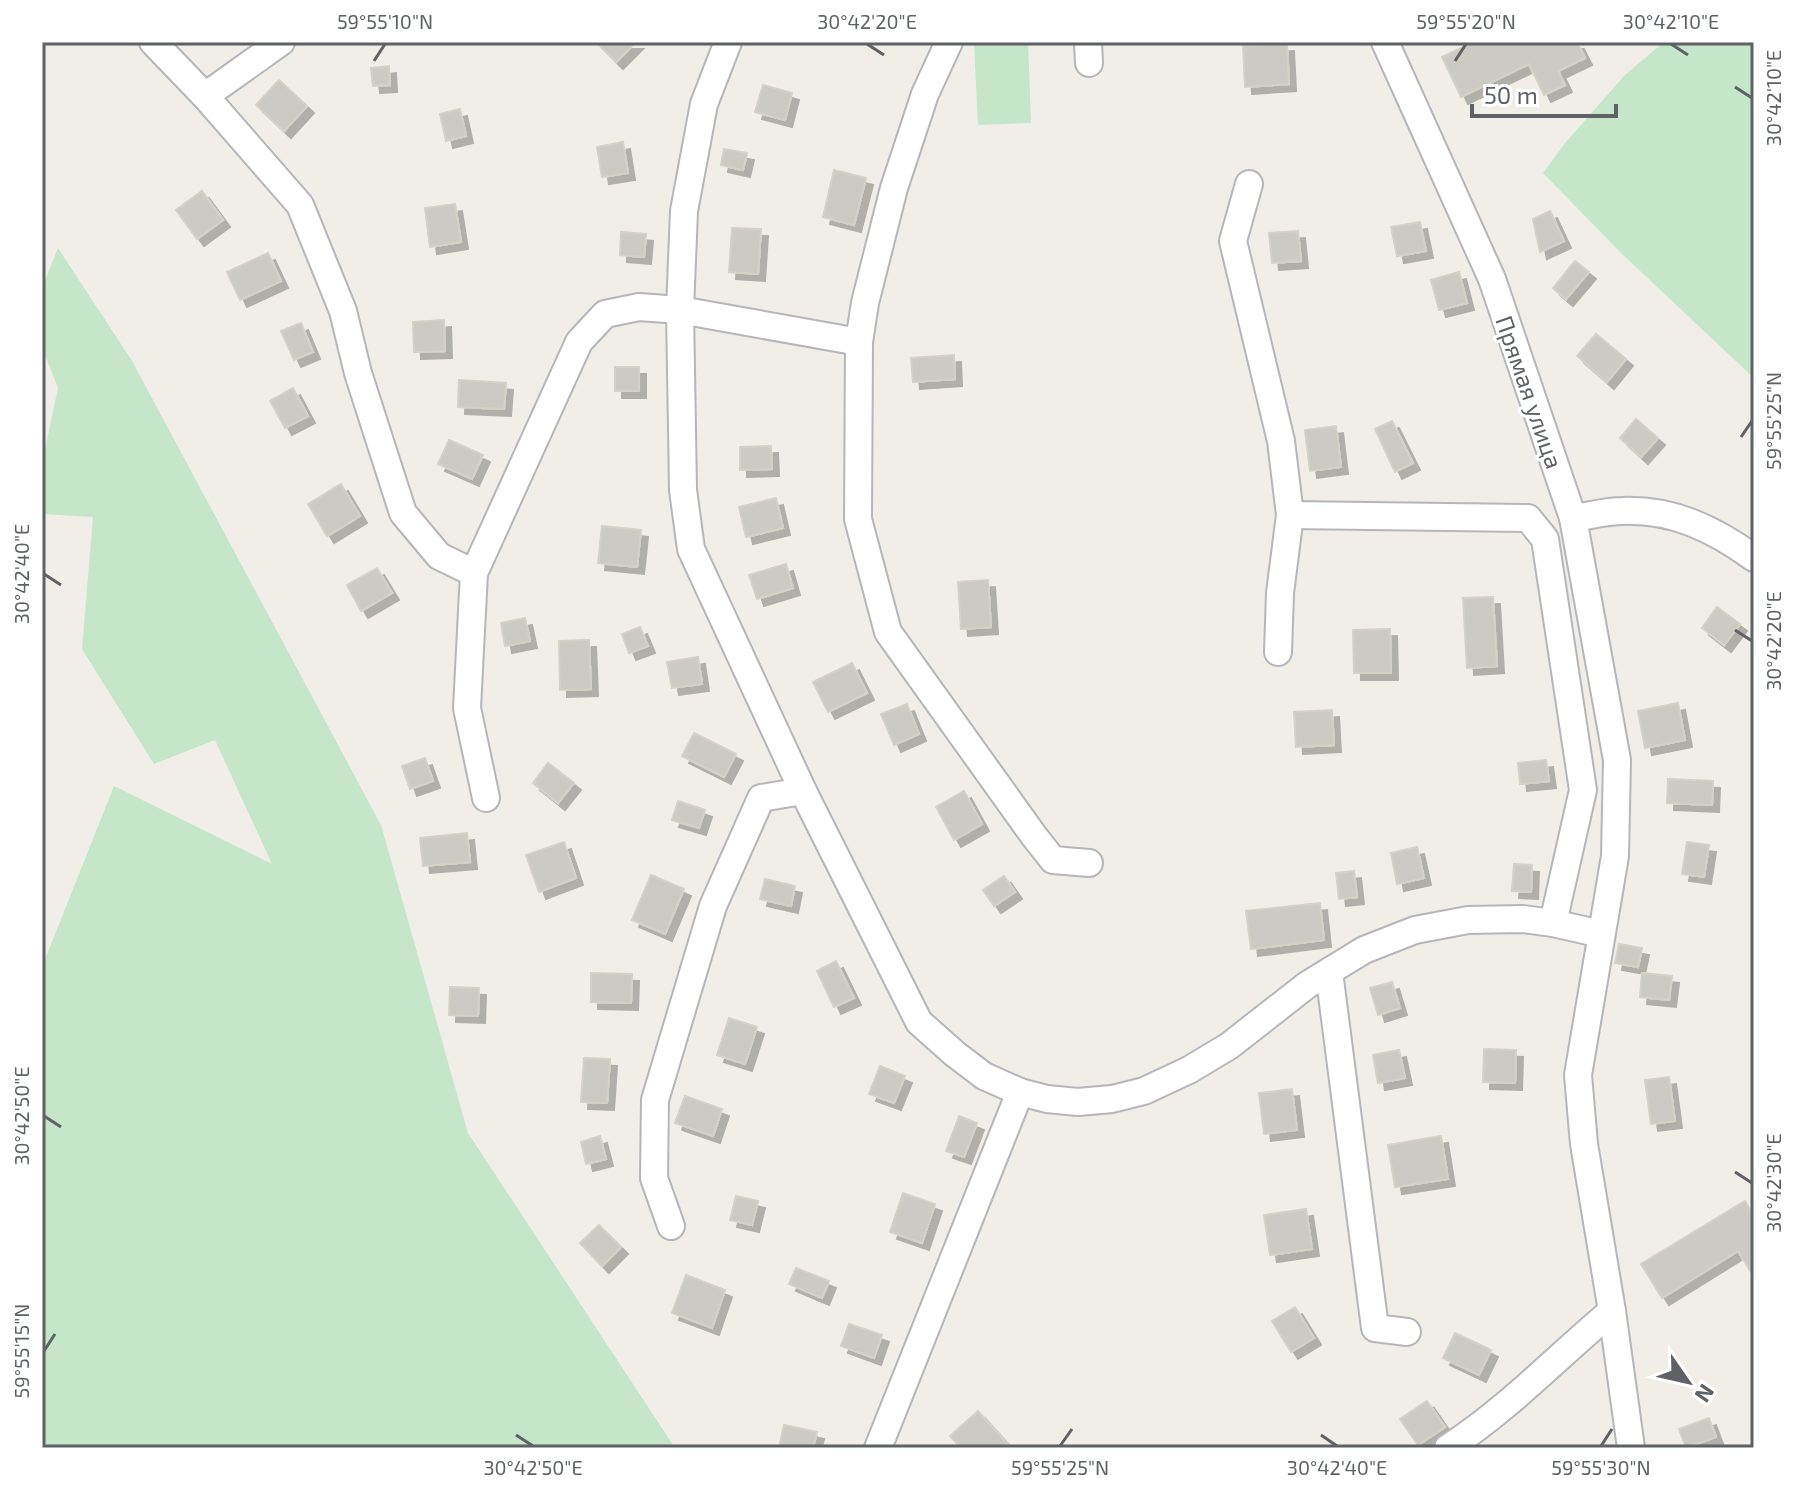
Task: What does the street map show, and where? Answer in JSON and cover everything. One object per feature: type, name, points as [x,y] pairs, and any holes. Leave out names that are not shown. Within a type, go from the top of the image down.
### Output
[{"type":"street","points":[[153,42],[205,96],[300,205],[343,311],[358,373],[403,513],[439,556],[474,573]]},
{"type":"street","points":[[205,96],[281,42]]},
{"type":"street","points":[[728,42],[704,104],[684,211],[680,310],[683,490],[691,549],[803,791],[919,1022],[984,1076],[1020,1092],[1078,1102],[1112,1099],[1144,1091],[1189,1070],[1229,1046],[1307,985],[1364,950],[1415,930],[1468,920],[1523,919],[1601,934]]},
{"type":"street","points":[[949,42],[925,94],[894,188],[865,303],[859,342],[858,519],[888,632],[1053,860],[1089,863]]},
{"type":"street","name":"Прямая улица","points":[[1385,42],[1492,279],[1573,518],[1617,760],[1615,856],[1578,1075],[1584,1144],[1631,1448]]},
{"type":"street","points":[[1249,184],[1233,241],[1281,441],[1290,515],[1280,593],[1278,652]]},
{"type":"street","points":[[486,798],[467,708],[474,573],[579,342],[605,314],[639,307],[680,310],[859,342]]},
{"type":"street","points":[[1573,518],[1622,511],[1661,514],[1698,524],[1754,558]]},
{"type":"street","points":[[1290,515],[1528,518],[1545,539],[1583,790],[1553,923]]},
{"type":"street","points":[[671,1226],[654,1178],[655,1100],[713,906],[761,798],[803,791]]},
{"type":"street","points":[[1329,972],[1375,1328],[1407,1332]]},
{"type":"street","points":[[878,1448],[1020,1092]]},
{"type":"street","points":[[1448,1448],[1517,1397],[1542,1371],[1612,1311]]},
{"type":"green space","points":[[1028,42],[1031,123],[978,125],[974,43]]},
{"type":"green space","points":[[1664,42],[1754,42],[1754,378],[1622,254],[1543,173],[1625,75]]},
{"type":"green space","points":[[58,248],[132,361],[381,825],[468,1133],[675,1448],[42,1448],[42,967],[114,786],[272,864],[215,740],[154,764],[82,649],[93,517],[42,514],[42,464],[58,388],[42,347],[42,288]]},
{"type":"building","points":[[596,42],[636,42],[616,62]]},
{"type":"building","points":[[1474,42],[1577,42],[1585,58],[1558,71],[1565,85],[1544,95],[1529,64],[1461,97],[1442,57]]},
{"type":"building","points":[[1287,44],[1289,84],[1245,87],[1243,46]]},
{"type":"building","points":[[389,66],[390,85],[373,86],[371,68]]},
{"type":"building","points":[[279,80],[307,106],[284,131],[256,105]]},
{"type":"building","points":[[763,85],[792,93],[785,120],[755,112]]},
{"type":"building","points":[[460,109],[466,136],[446,141],[440,114]]},
{"type":"building","points":[[623,142],[628,173],[602,177],[597,147]]},
{"type":"building","points":[[724,149],[747,153],[743,170],[721,165]]},
{"type":"building","points":[[834,170],[866,178],[854,225],[823,217]]},
{"type":"building","points":[[202,191],[223,220],[197,239],[176,210]]},
{"type":"building","points":[[455,204],[461,242],[430,247],[425,208]]},
{"type":"building","points":[[1550,211],[1564,241],[1540,252],[1533,219]]},
{"type":"building","points":[[1420,222],[1426,251],[1397,256],[1391,227]]},
{"type":"building","points":[[732,228],[761,229],[758,274],[729,272]]},
{"type":"building","points":[[1298,231],[1301,261],[1272,263],[1269,233]]},
{"type":"building","points":[[621,232],[646,234],[644,257],[620,255]]},
{"type":"building","points":[[268,253],[281,281],[240,300],[227,272]]},
{"type":"building","points":[[1575,261],[1589,272],[1566,299],[1553,288]]},
{"type":"building","points":[[1459,272],[1467,303],[1439,310],[1431,280]]},
{"type":"building","points":[[444,320],[445,351],[414,352],[413,322]]},
{"type":"building","points":[[301,323],[313,352],[294,360],[281,331]]},
{"type":"building","points":[[1596,334],[1626,359],[1607,382],[1577,356]]},
{"type":"building","points":[[954,355],[955,379],[913,382],[911,358]]},
{"type":"building","points":[[615,367],[639,367],[639,391],[615,391]]},
{"type":"building","points":[[459,380],[506,383],[504,409],[458,407]]},
{"type":"building","points":[[293,388],[308,416],[285,428],[270,401]]},
{"type":"building","points":[[1636,419],[1658,438],[1641,457],[1620,438]]},
{"type":"building","points":[[1392,421],[1413,463],[1395,472],[1375,429]]},
{"type":"building","points":[[1336,426],[1341,467],[1310,471],[1305,430]]},
{"type":"building","points":[[449,440],[483,455],[472,479],[438,464]]},
{"type":"building","points":[[771,446],[772,469],[740,470],[740,447]]},
{"type":"building","points":[[341,484],[360,516],[327,536],[308,504]]},
{"type":"building","points":[[776,498],[783,528],[746,537],[739,507]]},
{"type":"building","points":[[602,526],[641,530],[637,567],[598,563]]},
{"type":"building","points":[[786,564],[793,588],[757,599],[749,575]]},
{"type":"building","points":[[377,568],[392,593],[361,611],[347,585]]},
{"type":"building","points":[[988,580],[991,627],[961,629],[958,582]]},
{"type":"building","points":[[1493,597],[1497,666],[1467,668],[1463,598]]},
{"type":"building","points":[[1717,607],[1740,624],[1724,645],[1702,628]]},
{"type":"building","points":[[525,618],[530,641],[505,646],[501,623]]},
{"type":"building","points":[[640,627],[648,646],[629,653],[622,634]]},
{"type":"building","points":[[1390,629],[1391,673],[1354,673],[1353,630]]},
{"type":"building","points":[[589,640],[591,689],[560,690],[559,641]]},
{"type":"building","points":[[698,657],[702,684],[672,688],[667,662]]},
{"type":"building","points":[[852,663],[867,693],[828,712],[813,682]]},
{"type":"building","points":[[1678,703],[1685,740],[1645,748],[1638,711]]},
{"type":"building","points":[[907,704],[919,734],[894,745],[881,714]]},
{"type":"building","points":[[1332,710],[1334,745],[1296,747],[1294,712]]},
{"type":"building","points":[[694,733],[736,754],[724,777],[682,756]]},
{"type":"building","points":[[425,758],[433,781],[410,789],[402,766]]},
{"type":"building","points":[[1546,760],[1549,781],[1520,784],[1518,763]]},
{"type":"building","points":[[548,763],[574,783],[558,803],[533,783]]},
{"type":"building","points":[[1668,779],[1713,781],[1712,805],[1667,803]]},
{"type":"building","points":[[964,791],[982,824],[954,840],[936,807]]},
{"type":"building","points":[[678,801],[705,810],[699,828],[672,820]]},
{"type":"building","points":[[467,833],[470,862],[423,866],[420,838]]},
{"type":"building","points":[[564,842],[576,878],[539,892],[526,855]]},
{"type":"building","points":[[1687,842],[1709,845],[1704,877],[1682,874]]},
{"type":"building","points":[[1417,847],[1424,878],[1397,884],[1391,853]]},
{"type":"building","points":[[1514,864],[1532,865],[1531,892],[1512,891]]},
{"type":"building","points":[[1354,871],[1357,897],[1339,899],[1336,873]]},
{"type":"building","points":[[651,875],[684,889],[665,934],[632,920]]},
{"type":"building","points":[[1004,876],[1015,892],[994,906],[983,890]]},
{"type":"building","points":[[765,879],[795,886],[791,906],[760,899]]},
{"type":"building","points":[[1320,903],[1324,940],[1251,949],[1246,911]]},
{"type":"building","points":[[1619,944],[1642,948],[1638,967],[1615,963]]},
{"type":"building","points":[[836,961],[854,998],[834,1007],[817,971]]},
{"type":"building","points":[[591,973],[632,974],[631,1003],[591,1002]]},
{"type":"building","points":[[1642,973],[1672,976],[1669,1000],[1640,997]]},
{"type":"building","points":[[1392,982],[1400,1008],[1378,1015],[1370,988]]},
{"type":"building","points":[[450,987],[479,988],[478,1016],[449,1015]]},
{"type":"building","points":[[729,1018],[757,1027],[745,1064],[717,1055]]},
{"type":"building","points":[[1484,1049],[1516,1050],[1515,1083],[1483,1082]]},
{"type":"building","points":[[1399,1050],[1405,1078],[1378,1083],[1373,1055]]},
{"type":"building","points":[[584,1058],[610,1059],[607,1103],[581,1102]]},
{"type":"building","points":[[880,1066],[905,1076],[894,1103],[869,1094]]},
{"type":"building","points":[[1669,1077],[1675,1121],[1651,1124],[1645,1080]]},
{"type":"building","points":[[1292,1089],[1297,1130],[1264,1134],[1259,1093]]},
{"type":"building","points":[[685,1096],[722,1109],[713,1136],[675,1123]]},
{"type":"building","points":[[959,1116],[977,1123],[964,1157],[946,1151]]},
{"type":"building","points":[[600,1136],[606,1159],[586,1164],[581,1142]]},
{"type":"building","points":[[1441,1136],[1448,1179],[1395,1187],[1388,1145]]},
{"type":"building","points":[[903,1193],[935,1204],[922,1243],[890,1232]]},
{"type":"building","points":[[736,1196],[758,1201],[752,1225],[730,1220]]},
{"type":"building","points":[[1745,1201],[1754,1216],[1754,1277],[1738,1251],[1662,1298],[1641,1264]]},
{"type":"building","points":[[1306,1209],[1312,1249],[1270,1255],[1264,1215]]},
{"type":"building","points":[[599,1225],[621,1247],[602,1266],[580,1243]]},
{"type":"building","points":[[796,1268],[829,1281],[822,1298],[789,1284]]},
{"type":"building","points":[[686,1275],[725,1290],[712,1328],[672,1313]]},
{"type":"building","points":[[1295,1307],[1314,1338],[1291,1352],[1272,1321]]},
{"type":"building","points":[[849,1324],[882,1335],[874,1358],[841,1346]]},
{"type":"building","points":[[1455,1333],[1491,1350],[1479,1375],[1443,1358]]},
{"type":"building","points":[[1427,1401],[1445,1427],[1418,1445],[1400,1419]]},
{"type":"building","points":[[978,1411],[1011,1448],[961,1448],[950,1436]]},
{"type":"building","points":[[1709,1418],[1716,1437],[1686,1448],[1679,1429]]},
{"type":"building","points":[[784,1425],[817,1432],[813,1448],[779,1448]]}]
